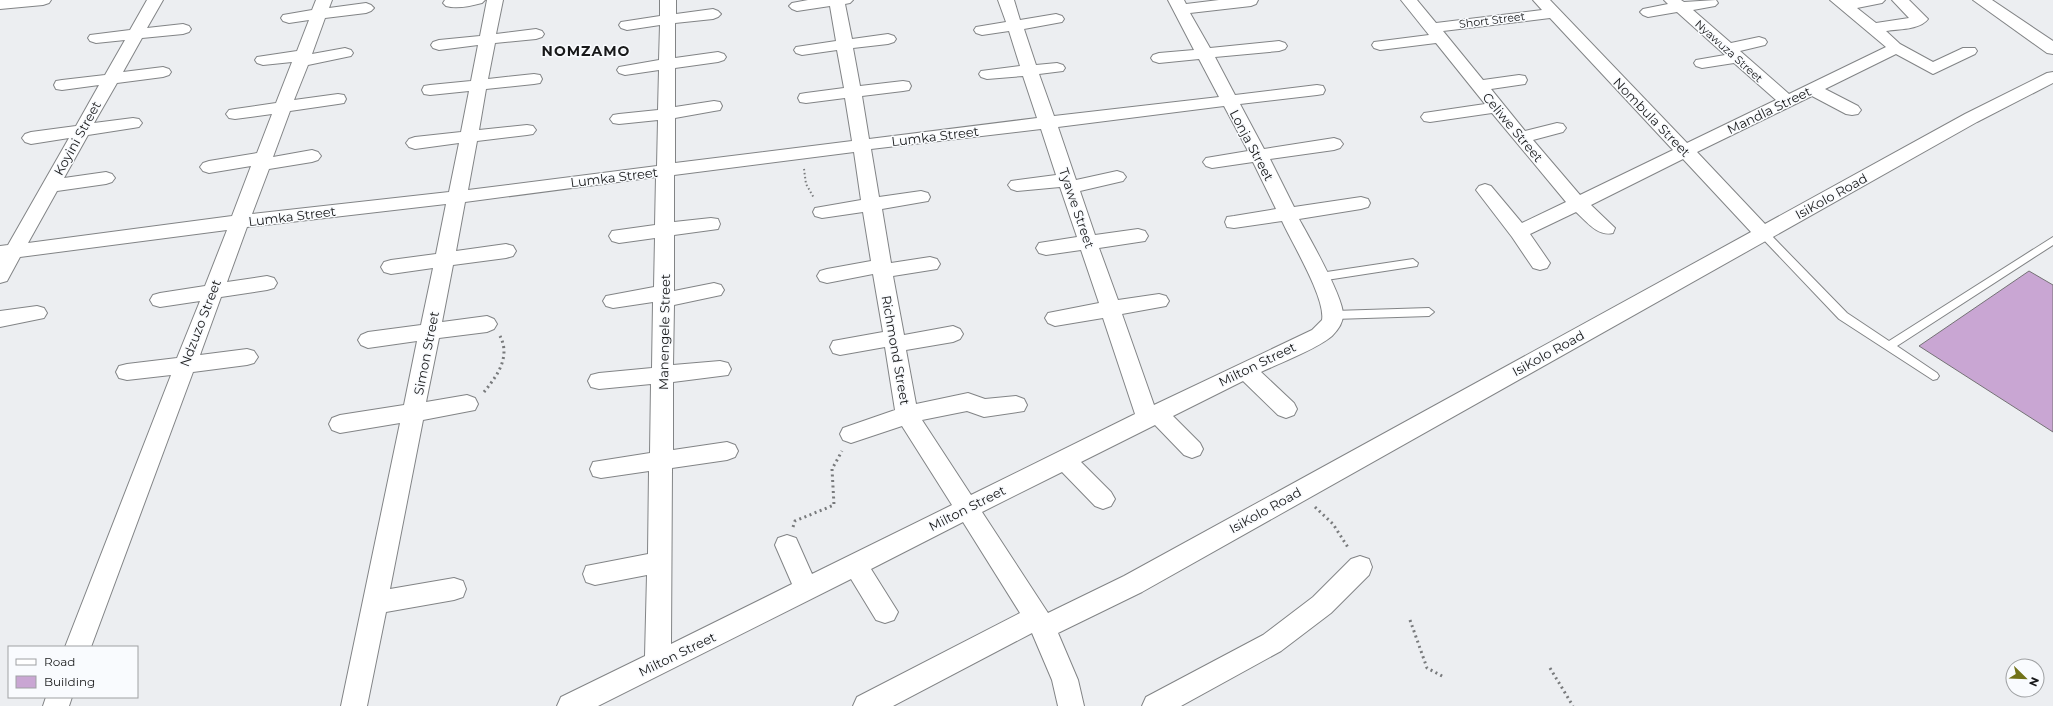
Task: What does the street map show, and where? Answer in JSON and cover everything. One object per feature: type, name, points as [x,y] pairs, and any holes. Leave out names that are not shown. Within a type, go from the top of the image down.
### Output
[{"type":"street","points":[[0,4],[43,0]]},
{"type":"street","name":"Koyini Street","points":[[0,276],[7,252],[50,186],[155,0]]},
{"type":"street","points":[[451,2],[477,0]]},
{"type":"street","name":"Simon Street","points":[[354,706],[430,333],[495,0]]},
{"type":"street","name":"Manengele Street","points":[[658,664],[667,171],[668,0]]},
{"type":"street","points":[[797,6],[840,0]]},
{"type":"street","name":"Richmond Street","points":[[840,0],[845,45],[907,415],[968,508],[1040,623],[1065,680],[1071,706]]},
{"type":"street","name":"Tyawe Street","points":[[1006,0],[1110,308],[1152,415]]},
{"type":"street","name":"Celiwe Street","points":[[1409,0],[1520,138],[1577,203],[1606,228]]},
{"type":"street","name":"Nombula Street","points":[[1540,0],[1764,234]]},
{"type":"street","points":[[1841,2],[1876,0]]},
{"type":"street","points":[[1873,28],[1909,23],[1920,19],[1900,0]]},
{"type":"street","points":[[1981,0],[2053,50]]},
{"type":"street","points":[[1178,5],[1251,1]]},
{"type":"street","points":[[1841,2],[1891,43],[1894,48],[1933,69]]},
{"type":"street","points":[[1648,12],[1676,3],[1710,3]]},
{"type":"street","name":"Nyawuza Street","points":[[1676,3],[1787,102]]},
{"type":"street","name":"Lonja Street","points":[[1178,5],[1228,101],[1258,154],[1323,284]]},
{"type":"street","points":[[288,18],[321,7],[366,8]]},
{"type":"street","name":"Ndzuzo Street","points":[[78,646],[238,222],[321,7]]},
{"type":"street","name":"Short Street","points":[[1380,45],[1436,33],[1553,13]]},
{"type":"street","points":[[627,25],[668,21],[713,14]]},
{"type":"street","points":[[982,30],[1056,19]]},
{"type":"street","points":[[96,38],[183,29]]},
{"type":"street","points":[[438,45],[536,34]]},
{"type":"street","points":[[802,50],[888,39]]},
{"type":"street","points":[[1702,63],[1732,54],[1758,42]]},
{"type":"street","points":[[1159,58],[1279,46]]},
{"type":"street","name":"Mandla Street","points":[[1577,203],[1685,152],[1894,48]]},
{"type":"street","points":[[1919,78],[1933,69],[1970,52]]},
{"type":"street","points":[[263,60],[301,58],[345,53]]},
{"type":"street","points":[[625,70],[718,57]]},
{"type":"street","points":[[987,74],[1058,68]]},
{"type":"street","points":[[62,85],[163,72]]},
{"type":"street","name":"IsiKolo Road","points":[[866,706],[1040,623],[1133,584],[1971,118],[2053,77]]},
{"type":"street","points":[[430,90],[534,79]]},
{"type":"street","points":[[1478,86],[1519,80]]},
{"type":"street","points":[[806,98],[903,86]]},
{"type":"street","points":[[1812,89],[1852,110]]},
{"type":"street","name":"Lumka Street","points":[[7,252],[238,222],[457,197],[862,145],[1318,90]]},
{"type":"street","points":[[235,114],[282,109],[338,99]]},
{"type":"street","points":[[619,119],[667,114],[714,106]]},
{"type":"street","points":[[1430,117],[1496,107]]},
{"type":"street","points":[[31,138],[133,123]]},
{"type":"street","points":[[1520,138],[1557,128]]},
{"type":"street","points":[[415,143],[527,130]]},
{"type":"street","points":[[1212,162],[1258,154],[1334,144]]},
{"type":"street","points":[[210,167],[312,156]]},
{"type":"street","points":[[1017,185],[1069,183],[1117,177]]},
{"type":"street","points":[[50,186],[106,178]]},
{"type":"street","points":[[1485,190],[1519,232],[1540,264]]},
{"type":"street","points":[[822,212],[921,197]]},
{"type":"street","points":[[1234,222],[1361,203]]},
{"type":"street","points":[[1519,232],[1577,203]]},
{"type":"street","points":[[619,236],[711,224]]},
{"type":"street","points":[[1046,248],[1138,236]]},
{"type":"street","points":[[391,267],[506,251]]},
{"type":"street","points":[[827,276],[882,268],[930,264]]},
{"type":"street","points":[[160,300],[267,283]]},
{"type":"street","points":[[1323,284],[1334,315]]},
{"type":"street","points":[[613,300],[664,297],[714,290]]},
{"type":"street","points":[[1055,318],[1159,301]]},
{"type":"street","points":[[0,318],[37,313]]},
{"type":"street","name":"Milton Street","points":[[570,706],[658,664],[1152,415],[1319,335],[1327,329],[1334,315]]},
{"type":"street","points":[[368,340],[430,333],[487,324]]},
{"type":"street","points":[[840,347],[953,334]]},
{"type":"street","points":[[127,372],[247,357]]},
{"type":"street","points":[[600,381],[663,376],[720,369]]},
{"type":"street","points":[[1246,370],[1286,409]]},
{"type":"street","points":[[851,434],[907,415],[968,402],[984,408],[1016,405]]},
{"type":"street","points":[[340,424],[467,404]]},
{"type":"street","points":[[1152,415],[1192,449]]},
{"type":"street","points":[[601,469],[727,451]]},
{"type":"street","points":[[1064,459],[1104,499]]},
{"type":"street","points":[[787,545],[806,589]]},
{"type":"street","points":[[595,574],[660,562]]},
{"type":"street","points":[[856,564],[885,612]]},
{"type":"street","points":[[1155,706],[1272,643],[1322,604],[1360,567]]},
{"type":"street","points":[[375,603],[454,589]]},
{"type":"lane","points":[[1764,234],[1843,316],[1933,376]]},
{"type":"lane","points":[[1889,346],[2053,240]]},
{"type":"lane","points":[[1323,284],[1413,263]]},
{"type":"lane","points":[[1334,315],[1429,312]]},
{"type":"path","points":[[801,153],[806,184],[822,212]]},
{"type":"path","points":[[467,404],[482,395],[493,382],[502,367],[505,347],[503,341],[495,330],[487,324]]},
{"type":"path","points":[[787,545],[794,521],[834,505],[832,469],[851,434]]},
{"type":"path","points":[[1298,492],[1333,524],[1360,567]]},
{"type":"path","points":[[1410,620],[1427,668],[1444,677]]},
{"type":"path","points":[[1550,668],[1573,706]]},
{"type":"building","points":[[2029,271],[2053,285],[2053,432],[1919,346]]},
{"type":"district","name":"NOMZAMO","points":[[586,51]]}]
